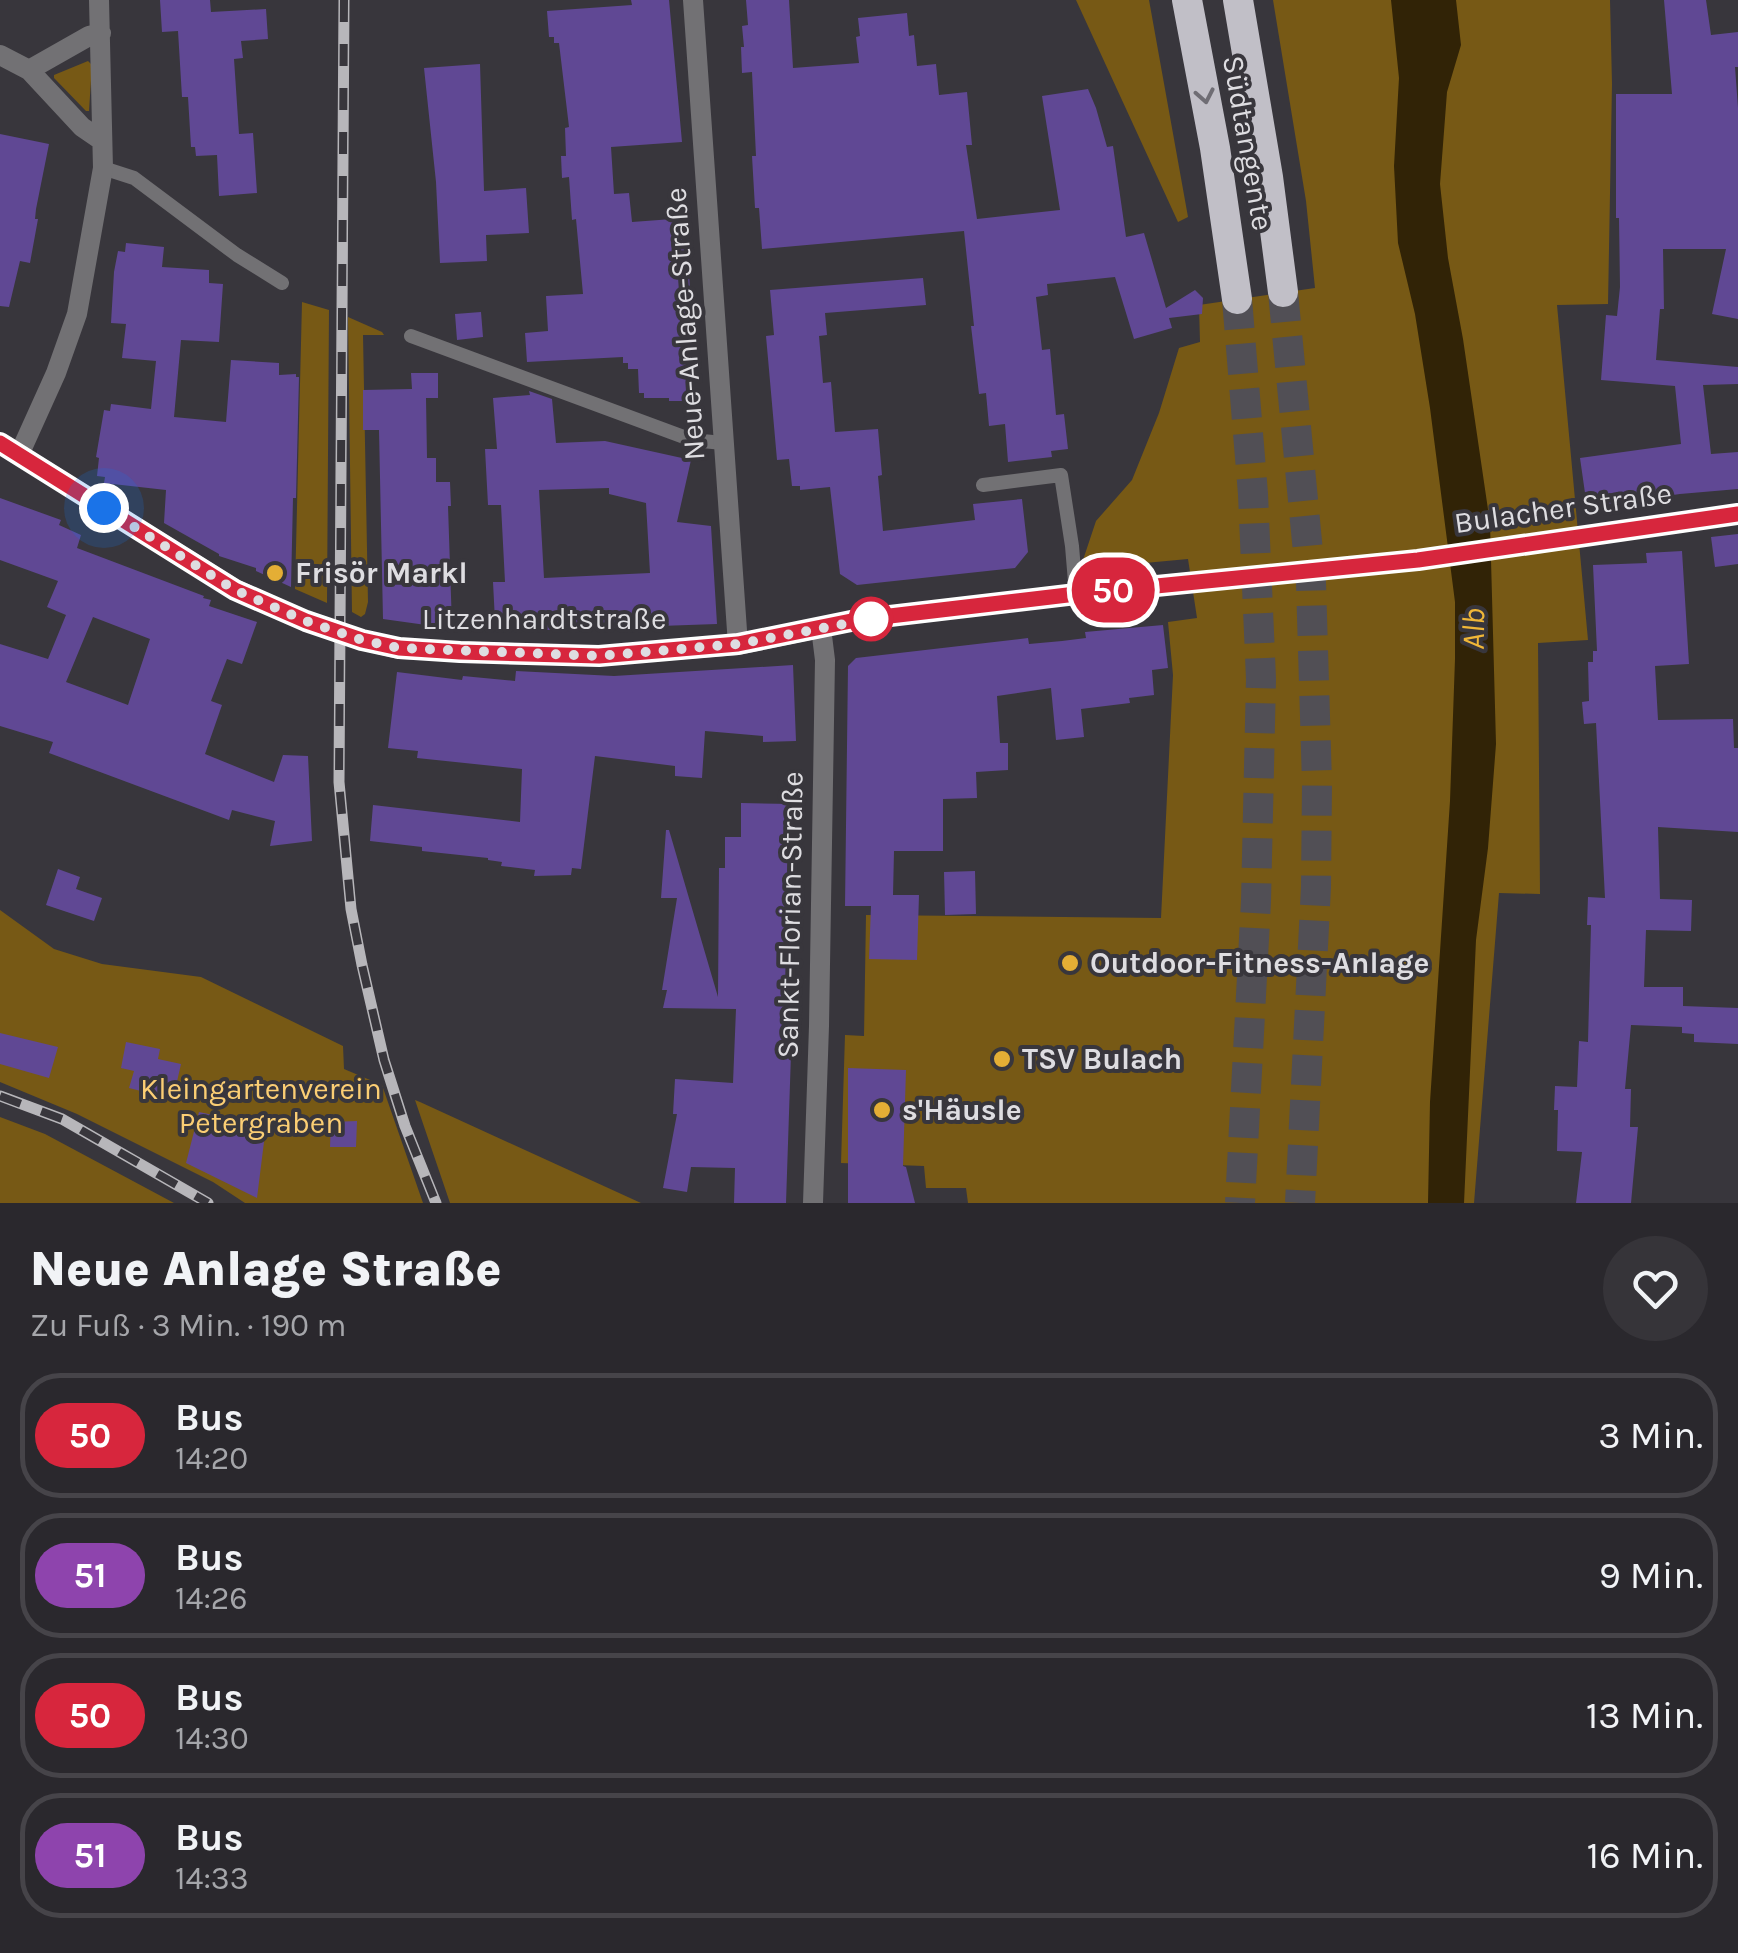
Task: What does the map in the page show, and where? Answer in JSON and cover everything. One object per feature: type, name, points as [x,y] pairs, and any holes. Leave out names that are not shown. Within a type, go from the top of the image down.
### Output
[{"type":"highway","name":"Südtangente","points":[[1187,0],[1215,148],[1237,299]]},
{"type":"highway","name":"Südtangente","points":[[1238,0],[1268,177],[1282,292]]},
{"type":"street","points":[[19,455],[56,373],[77,314],[103,168],[98,0]]},
{"type":"street","name":"Neue-Anlage-Straße","points":[[693,0],[738,644]]},
{"type":"street","points":[[29,70],[89,36],[101,34]]},
{"type":"street","points":[[0,55],[29,70],[82,127],[101,140]]},
{"type":"street","name":"Litzenhardtstraße","points":[[0,444],[235,590],[306,621],[399,648],[599,656],[738,644],[856,620],[1195,582]]},
{"type":"street","name":"Bulacher Straße","points":[[1374,564],[1738,514]]},
{"type":"street","name":"Sankt-Florian-Straße","points":[[813,1203],[825,678],[821,628]]},
{"type":"lane","points":[[103,168],[134,178],[237,255],[282,283]]},
{"type":"lane","points":[[411,336],[692,440],[723,443]]},
{"type":"lane","points":[[983,485],[1061,475],[1076,594]]},
{"type":"green space","points":[[1076,0],[1149,0],[1188,217],[1178,222]]},
{"type":"green space","points":[[1273,0],[1610,0],[1608,304],[1557,305],[1588,640],[1538,643],[1540,894],[1499,893],[1474,1203],[968,1203],[966,1188],[926,1188],[924,1166],[841,1163],[845,1035],[864,1036],[866,915],[1161,918],[1173,675],[1168,622],[1197,618],[1188,559],[1080,569],[1096,521],[1132,480],[1179,348],[1200,342],[1199,305],[1315,288],[1306,201]]},
{"type":"green space","points":[[88,61],[92,65],[86,111],[54,75]]},
{"type":"green space","points":[[302,302],[329,310],[327,603],[295,589]]},
{"type":"green space","points":[[348,317],[384,335],[363,335],[368,602],[361,617],[352,612]]},
{"type":"green space","name":"Kleingartenverein Petergraben","points":[[0,910],[54,949],[102,964],[201,977],[343,1046],[344,1069],[382,1085],[423,1203],[245,1203],[213,1182],[77,1114],[0,1082]]},
{"type":"green space","name":"Kleingartenverein Petergraben","points":[[415,1100],[420,1102],[641,1203],[450,1203]]},
{"type":"green space","name":"Kleingartenverein Petergraben","points":[[0,1117],[45,1134],[174,1203],[0,1203]]},
{"type":"water","name":"Alb","points":[[1391,0],[1456,0],[1461,45],[1447,92],[1440,184],[1490,523],[1496,744],[1476,940],[1464,1203],[1428,1203],[1430,1102],[1450,801],[1455,602],[1430,408],[1415,314],[1398,243],[1394,166],[1399,78]]},
{"type":"building","points":[[160,0],[210,0],[211,12],[266,9],[268,39],[241,41],[243,58],[234,59],[239,134],[253,133],[257,193],[219,196],[217,155],[196,156],[195,147],[191,147],[188,97],[182,97],[178,31],[162,32]]},
{"type":"building","points":[[631,0],[669,0],[682,142],[611,147],[614,194],[629,193],[632,222],[686,218],[691,310],[685,310],[686,368],[693,367],[694,401],[644,398],[644,393],[639,393],[638,369],[628,369],[623,357],[527,362],[525,333],[548,331],[546,296],[583,294],[569,177],[562,178],[561,156],[566,156],[565,128],[569,127],[559,43],[549,37],[547,11],[632,5]]},
{"type":"building","points":[[746,0],[789,0],[793,68],[859,63],[858,18],[907,13],[917,66],[936,64],[939,95],[967,92],[972,145],[966,145],[977,219],[1060,210],[1042,96],[1088,89],[1107,147],[1113,146],[1126,237],[1144,233],[1166,308],[1195,290],[1203,298],[1202,314],[1169,318],[1172,328],[1134,339],[1115,277],[1047,284],[1048,295],[1036,297],[1042,350],[1050,349],[1056,415],[1064,414],[1068,449],[1051,451],[1052,457],[1008,462],[1005,424],[989,426],[986,393],[979,394],[964,231],[762,249],[752,156],[756,156],[752,72],[742,73],[742,26],[748,25]]},
{"type":"building","points":[[1664,0],[1706,0],[1711,35],[1738,32],[1735,67],[1738,319],[1712,314],[1726,249],[1663,249],[1664,309],[1660,309],[1656,360],[1738,367],[1738,384],[1703,385],[1711,454],[1738,452],[1738,489],[1587,507],[1580,458],[1681,444],[1675,386],[1601,380],[1606,315],[1617,316],[1620,287],[1616,94],[1672,94]]},
{"type":"building","points":[[480,64],[484,191],[526,188],[529,233],[486,235],[487,261],[440,263],[424,68]]},
{"type":"building","points":[[0,134],[49,144],[30,263],[20,261],[9,307],[0,306]]},
{"type":"building","points":[[126,243],[164,247],[162,267],[209,270],[209,283],[223,284],[219,342],[181,340],[174,417],[226,422],[231,360],[279,363],[279,375],[299,377],[291,587],[256,568],[219,556],[164,523],[166,490],[104,483],[105,477],[97,476],[104,410],[110,411],[111,404],[151,409],[156,361],[122,358],[126,324],[111,323],[114,272],[118,251],[125,252]]},
{"type":"building","points":[[923,278],[926,305],[825,313],[827,335],[819,336],[823,383],[831,382],[835,432],[878,429],[883,531],[975,520],[973,504],[1022,499],[1028,552],[1015,568],[857,585],[840,574],[830,487],[800,490],[800,486],[792,486],[789,459],[777,460],[766,336],[774,335],[770,290]]},
{"type":"building","points":[[481,312],[483,337],[457,340],[455,314]]},
{"type":"building","points":[[411,373],[438,373],[438,398],[426,398],[427,458],[436,458],[436,482],[450,482],[452,626],[383,619],[379,430],[363,430],[363,390],[412,389]]},
{"type":"building","points":[[529,391],[552,399],[556,443],[605,441],[691,460],[677,522],[711,526],[717,624],[546,630],[546,619],[495,621],[493,582],[505,582],[501,505],[488,505],[485,449],[497,449],[493,398],[530,395]],"holes":[[[609,488],[609,494],[646,503],[650,573],[544,578],[539,490]]]},
{"type":"building","points":[[0,498],[61,520],[59,525],[81,535],[77,548],[204,596],[211,600],[209,606],[257,622],[242,664],[227,659],[211,701],[222,705],[205,754],[274,782],[283,755],[308,756],[312,841],[270,846],[275,821],[232,810],[229,820],[49,753],[53,742],[0,726],[0,644],[48,659],[66,615],[47,607],[58,581],[0,560]],"holes":[[[93,617],[150,639],[128,705],[66,682]]]},
{"type":"building","points":[[1738,534],[1738,564],[1715,567],[1711,537]]},
{"type":"building","points":[[1682,551],[1689,664],[1655,666],[1658,720],[1733,719],[1734,748],[1738,748],[1738,832],[1658,827],[1660,899],[1692,900],[1691,931],[1646,930],[1644,987],[1683,987],[1683,1006],[1738,1008],[1738,1044],[1694,1042],[1694,1034],[1682,1033],[1682,1027],[1631,1025],[1625,1089],[1631,1089],[1630,1127],[1638,1127],[1631,1203],[1576,1203],[1582,1152],[1557,1151],[1558,1110],[1554,1110],[1555,1086],[1577,1087],[1579,1041],[1588,1042],[1588,897],[1605,898],[1596,723],[1584,724],[1582,702],[1589,701],[1588,662],[1593,662],[1593,651],[1597,651],[1593,565],[1647,563],[1646,553]]},
{"type":"building","points":[[1163,625],[1168,668],[1152,670],[1154,695],[1129,698],[1130,703],[1081,709],[1084,737],[1056,740],[1051,688],[997,696],[1000,743],[1008,743],[1008,770],[976,772],[977,798],[943,799],[943,851],[894,851],[893,895],[919,895],[917,960],[869,959],[871,906],[845,906],[848,666],[856,658],[1028,638],[1029,644],[1062,641],[1086,638],[1085,632]]},
{"type":"building","points":[[793,665],[796,741],[763,742],[763,736],[705,731],[702,778],[675,776],[675,766],[595,756],[581,869],[572,868],[571,875],[534,876],[535,870],[501,866],[502,862],[488,858],[370,841],[373,805],[520,822],[522,769],[417,758],[418,751],[388,748],[397,672],[462,680],[463,676],[515,681],[516,671],[614,676]]},
{"type":"building","points":[[741,803],[792,804],[787,993],[793,994],[786,1203],[734,1203],[735,1168],[691,1167],[687,1192],[663,1188],[677,1114],[673,1114],[675,1079],[733,1083],[736,1009],[663,1008],[667,990],[662,990],[677,898],[661,898],[666,830],[718,997],[719,868],[725,868],[725,837],[741,837]]},
{"type":"building","points":[[58,869],[80,877],[76,889],[102,898],[94,921],[46,905]]},
{"type":"building","points":[[975,871],[976,914],[945,915],[944,872]]},
{"type":"building","points":[[0,1033],[58,1047],[49,1078],[0,1064]]},
{"type":"building","points":[[126,1042],[160,1049],[158,1059],[181,1064],[173,1099],[129,1088],[134,1071],[121,1068]]},
{"type":"building","points":[[848,1068],[906,1070],[903,1166],[915,1203],[848,1203]]},
{"type":"building","points":[[199,1112],[266,1126],[257,1198],[186,1163]]},
{"type":"building","points":[[357,1121],[356,1147],[330,1147],[331,1122]]},
{"type":"tunnel","points":[[1283,292],[1311,583],[1317,783],[1316,887],[1300,1203]]},
{"type":"tunnel","points":[[1237,299],[1253,494],[1261,679],[1256,901],[1240,1203]]},
{"type":"tunnel","points":[[1195,582],[1374,564]]},
{"type":"railway","points":[[344,0],[339,782],[351,909],[362,965],[384,1060],[436,1203]]},
{"type":"railway","points":[[0,1096],[62,1119],[208,1203]]},
{"type":"bus line","name":"50","points":[[0,443],[235,590],[362,640],[399,648],[460,652],[599,656],[738,644],[856,620],[1418,560],[1738,514]]},
{"type":"place","name":"Frisör Markl","points":[[275,573]]},
{"type":"place","name":"Outdoor-Fitness-Anlage","points":[[1070,963]]},
{"type":"place","name":"TSV Bulach","points":[[1002,1059]]},
{"type":"place","name":"s'Häusle","points":[[882,1110]]},
{"type":"route","points":[[104,508],[235,590],[306,621],[399,648],[599,656],[738,644],[871,619]]}]
